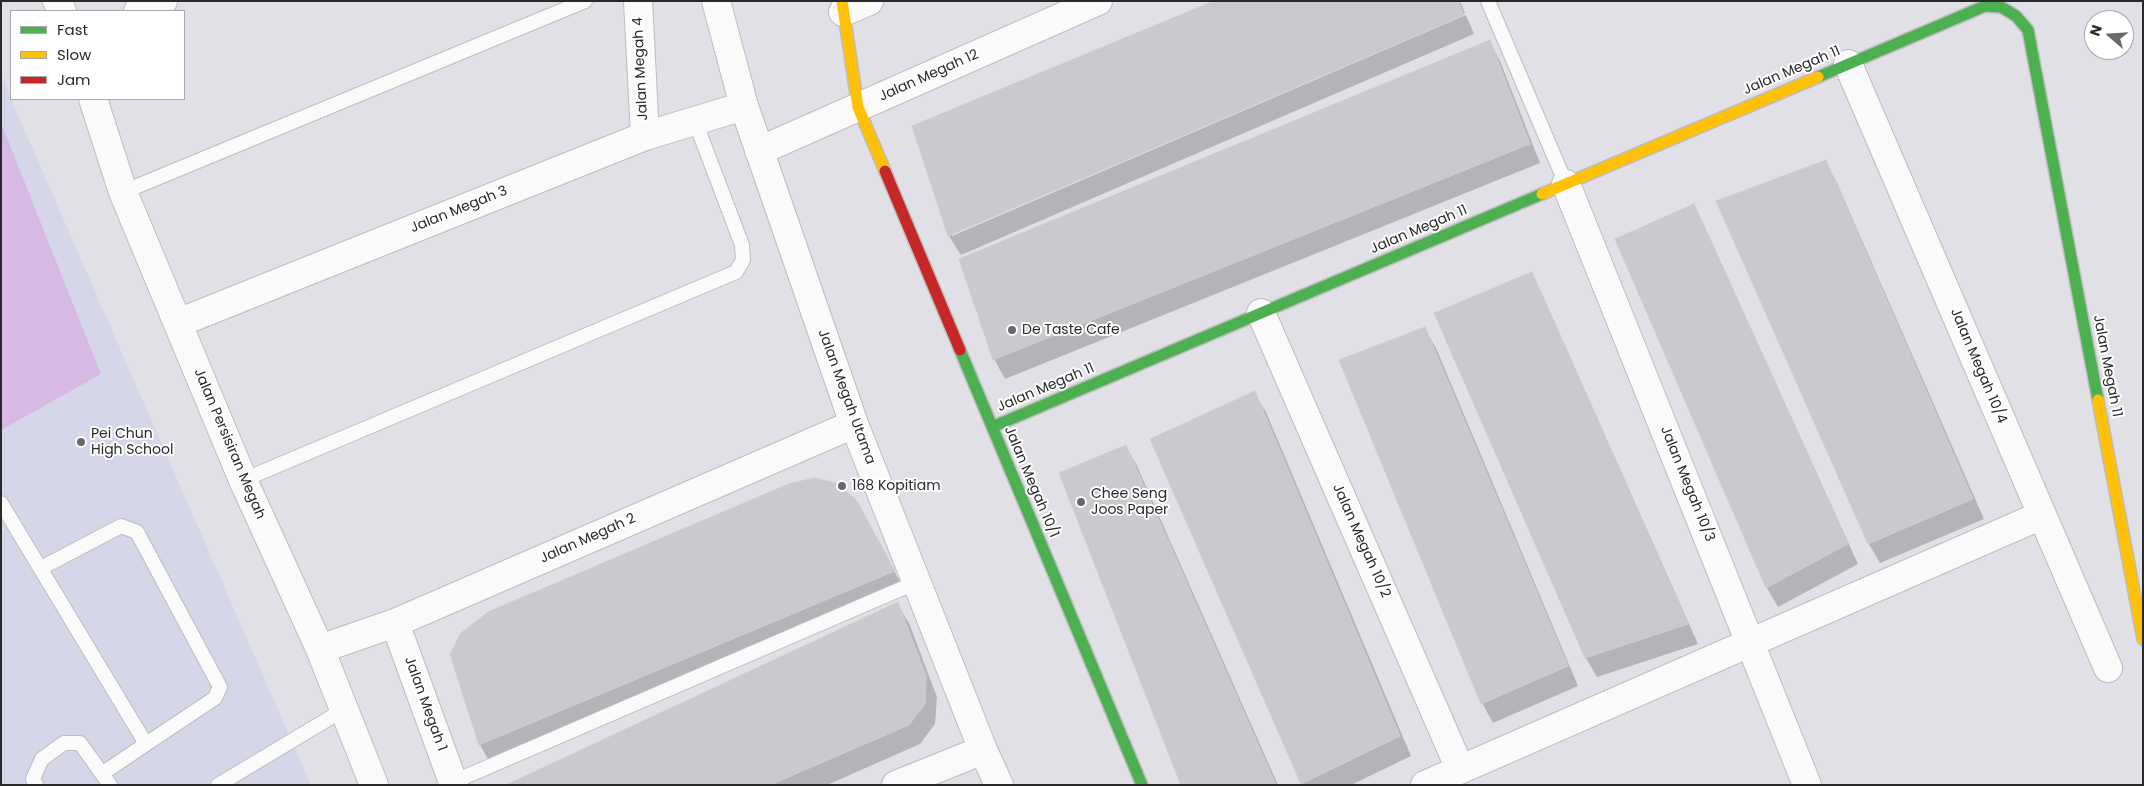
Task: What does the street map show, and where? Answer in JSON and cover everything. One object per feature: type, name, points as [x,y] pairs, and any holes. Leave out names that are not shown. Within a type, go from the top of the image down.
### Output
[{"type":"street","points":[[140,10],[163,1]]},
{"type":"street","name":"Jalan Megah 4","points":[[638,1],[645,136]]},
{"type":"street","name":"Jalan Megah Utama","points":[[716,1],[744,106],[854,424],[983,750],[999,785]]},
{"type":"street","points":[[842,7],[870,1]]},
{"type":"street","name":"Jalan Megah 12","points":[[759,151],[1098,1]]},
{"type":"street","name":"Jalan Megah 11","points":[[992,427],[1985,6],[2001,7],[2016,16],[2028,30],[2143,639]]},
{"type":"street","name":"Jalan Megah 10/1","points":[[842,7],[858,107],[1142,785]]},
{"type":"street","name":"Jalan Megah 10/4","points":[[1848,64],[2108,668]]},
{"type":"street","name":"Jalan Persisiran Megah","points":[[93,100],[123,192],[243,480],[320,649],[374,785]]},
{"type":"street","name":"Jalan Megah 3","points":[[178,323],[645,136],[744,106]]},
{"type":"street","name":"Jalan Megah 10/3","points":[[1566,184],[1807,785]]},
{"type":"street","name":"Jalan Megah 10/2","points":[[1261,313],[1460,769]]},
{"type":"street","name":"Jalan Megah 2","points":[[320,649],[396,623],[854,424]]},
{"type":"street","points":[[1425,785],[2042,515]]},
{"type":"street","name":"Jalan Megah 1","points":[[396,623],[453,784]]},
{"type":"street","points":[[896,785],[983,750]]},
{"type":"lane","points":[[123,192],[585,1]]},
{"type":"lane","points":[[1488,1],[1566,184]]},
{"type":"lane","points":[[243,480],[736,272],[743,260],[742,245],[695,121]]},
{"type":"lane","points":[[1,503],[146,744]]},
{"type":"lane","points":[[36,785],[33,779],[42,759],[64,743],[80,743],[106,779],[146,744],[215,698],[220,687],[137,532],[122,526],[40,568]]},
{"type":"lane","points":[[453,784],[917,582]]},
{"type":"lane","points":[[218,785],[343,710]]},
{"type":"shaded area","name":"Pei Chun High School","points":[[1,73],[10,100],[311,785],[1,785]]},
{"type":"shaded area","points":[[1,123],[101,374],[1,430]]},
{"type":"building","points":[[1214,1],[1458,1],[1464,15],[948,236],[912,126]]},
{"type":"building","points":[[1490,40],[1530,144],[993,360],[959,259]]},
{"type":"building","points":[[1826,160],[1973,499],[1868,544],[1716,201]]},
{"type":"building","points":[[1694,204],[1848,544],[1766,588],[1615,239]]},
{"type":"building","points":[[1532,272],[1688,624],[1585,658],[1434,313]]},
{"type":"building","points":[[1425,327],[1568,666],[1481,704],[1339,360]]},
{"type":"building","points":[[1255,391],[1400,736],[1301,784],[1150,439]]},
{"type":"building","points":[[1126,445],[1276,785],[1181,785],[1059,473]]},
{"type":"building","points":[[816,478],[838,484],[857,501],[895,571],[479,745],[450,654],[461,633],[488,612],[791,483]]},
{"type":"building","points":[[898,602],[926,676],[925,704],[909,725],[770,785],[506,785]]},
{"type":"traffic: fast","points":[[1818,77],[1985,6],[2001,7],[2016,16],[2028,30],[2098,400]]},
{"type":"traffic: fast","points":[[992,427],[1542,194]]},
{"type":"traffic: fast","points":[[960,350],[1142,785]]},
{"type":"traffic: slow","points":[[842,1],[858,107],[885,171]]},
{"type":"traffic: slow","points":[[1542,194],[1818,77]]},
{"type":"traffic: slow","points":[[2098,400],[2143,639]]},
{"type":"traffic: jam","points":[[885,171],[960,350]]},
{"type":"place","name":"De Taste Cafe","points":[[1012,330]]},
{"type":"place","name":"Pei Chun High School","points":[[81,442]]},
{"type":"place","name":"168 Kopitiam","points":[[842,486]]},
{"type":"place","name":"Chee Seng Joos Paper","points":[[1081,502]]}]
